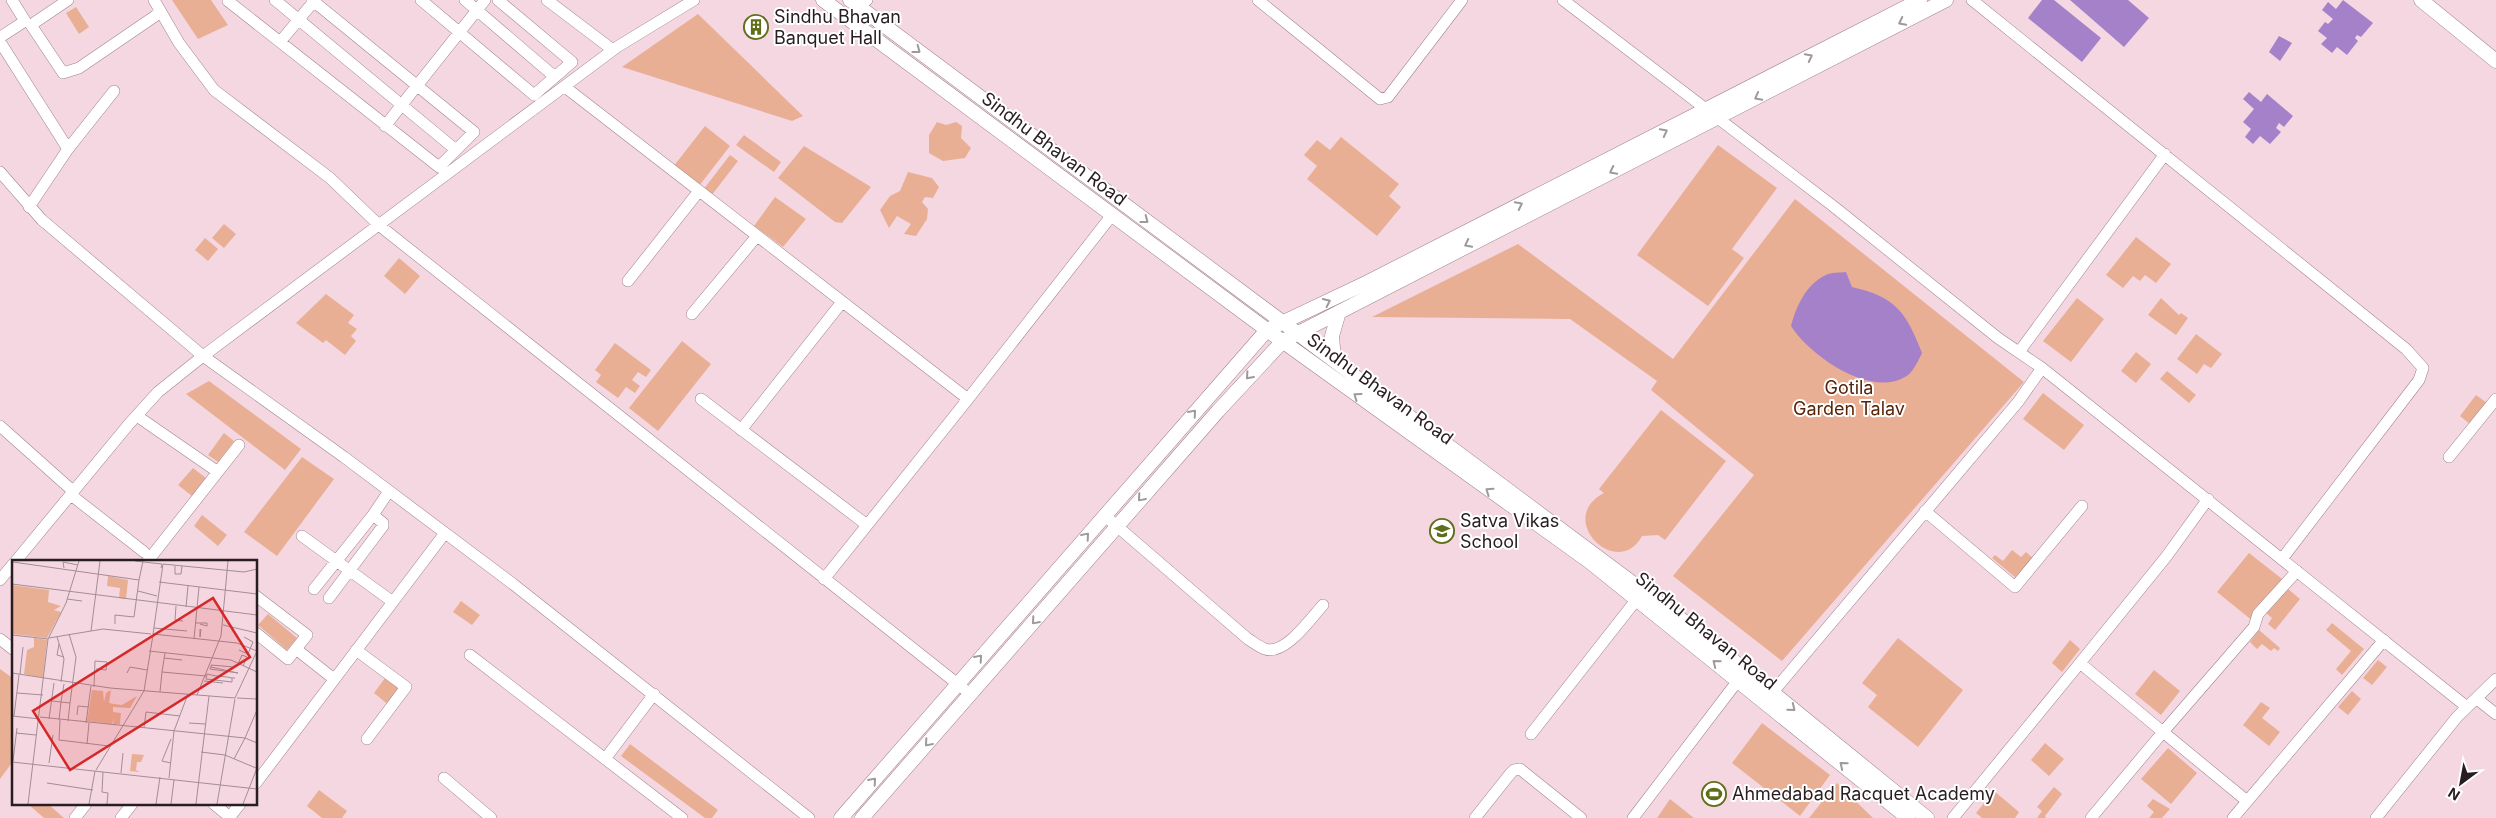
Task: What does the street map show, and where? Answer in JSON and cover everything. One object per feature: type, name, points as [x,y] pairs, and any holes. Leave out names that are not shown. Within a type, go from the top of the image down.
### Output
[{"type":"main road","name":"Sindhu Bhavan Road","points":[[823,0],[1283,342],[1590,562],[1742,676],[1908,818]]},
{"type":"main road","points":[[862,818],[1218,411],[1283,342],[1711,115],[1920,0]]},
{"type":"main road","points":[[841,818],[1267,330],[1946,0]]},
{"type":"main road","points":[[2421,0],[2496,61]]},
{"type":"main road","points":[[2436,0],[2496,49]]},
{"type":"main road","name":"Sindhu Bhavan Road","points":[[858,2],[1297,333],[1693,628],[1742,676]]},
{"type":"main road","points":[[1334,360],[1332,336],[1339,312]]},
{"type":"main road","name":"Sindhu Bhavan Road","points":[[1769,698],[1927,818]]},
{"type":"street","points":[[12,0],[24,21],[1,41],[2,45],[68,149]]},
{"type":"street","points":[[68,0],[31,24],[63,73],[79,68],[161,12]]},
{"type":"street","points":[[154,0],[179,43],[214,90],[330,178],[380,226],[971,694]]},
{"type":"street","points":[[275,0],[403,104],[456,150]]},
{"type":"street","points":[[280,42],[314,0],[416,86],[489,144]]},
{"type":"street","points":[[421,0],[534,95],[572,62],[498,0]]},
{"type":"street","points":[[465,0],[556,77]]},
{"type":"street","points":[[385,126],[485,0]]},
{"type":"street","points":[[547,0],[613,50]]},
{"type":"street","points":[[16,560],[158,392],[203,356],[380,226],[613,50],[694,0]]},
{"type":"street","points":[[1258,0],[1380,99],[1388,98],[1462,0]]},
{"type":"street","points":[[1563,0],[1832,206],[1998,338],[2042,368],[2467,708]]},
{"type":"street","points":[[1972,0],[2406,349],[2423,368],[2420,380],[2282,559]]},
{"type":"street","points":[[228,1],[439,167],[474,132]]},
{"type":"street","points":[[849,20],[858,2]]},
{"type":"street","points":[[565,87],[968,399]]},
{"type":"street","points":[[29,207],[68,149],[114,91]]},
{"type":"street","points":[[2019,352],[2165,154]]},
{"type":"street","points":[[0,172],[29,207],[203,356],[445,533],[654,694],[809,818]]},
{"type":"street","points":[[628,281],[699,191]]},
{"type":"street","points":[[824,579],[1112,215]]},
{"type":"street","points":[[692,314],[757,236]]},
{"type":"street","points":[[741,430],[842,302]]},
{"type":"street","points":[[1769,698],[2018,402],[2042,368]]},
{"type":"street","points":[[701,399],[867,526]]},
{"type":"street","points":[[2449,457],[2496,399]]},
{"type":"street","points":[[137,416],[218,472]]},
{"type":"street","points":[[0,426],[145,557],[239,445]]},
{"type":"street","points":[[314,589],[389,491]]},
{"type":"street","points":[[1952,818],[2166,557],[2208,499]]},
{"type":"street","points":[[1925,511],[2015,586],[2082,506]]},
{"type":"street","points":[[329,598],[383,526],[383,523],[372,515]]},
{"type":"street","points":[[1104,515],[1248,639],[1266,649],[1276,650],[1286,645],[1323,605]]},
{"type":"street","points":[[258,780],[445,533]]},
{"type":"street","points":[[302,536],[393,602]]},
{"type":"street","points":[[0,580],[12,565]]},
{"type":"street","points":[[2091,818],[2254,627],[2258,614],[2297,571]]},
{"type":"street","points":[[258,598],[307,635],[288,659],[258,635]]},
{"type":"street","points":[[1532,734],[1637,599]]},
{"type":"street","points":[[0,639],[12,648]]},
{"type":"street","points":[[2233,818],[2384,640]]},
{"type":"street","points":[[296,649],[334,679]]},
{"type":"street","points":[[356,650],[406,687],[368,740]]},
{"type":"street","points":[[470,655],[682,818]]},
{"type":"street","points":[[2080,663],[2246,801]]},
{"type":"street","points":[[1633,818],[1742,676]]},
{"type":"street","points":[[2376,818],[2425,755],[2476,698],[2496,679]]},
{"type":"street","points":[[605,759],[654,694]]},
{"type":"street","points":[[2476,698],[2496,714]]},
{"type":"street","points":[[1475,818],[1510,774],[1514,770],[1520,769],[1581,818]]},
{"type":"street","points":[[444,778],[491,818]]},
{"type":"street","points":[[75,818],[84,806]]},
{"type":"street","points":[[121,818],[130,806]]},
{"type":"street","points":[[216,806],[230,818],[239,806]]},
{"type":"green space","points":[[172,0],[211,0],[228,25],[198,39]]},
{"type":"green space","points":[[76,7],[89,27],[79,34],[66,13]]},
{"type":"green space","points":[[698,14],[803,116],[792,121],[622,67]]},
{"type":"green space","points":[[937,122],[946,125],[956,122],[962,126],[961,138],[971,148],[965,158],[943,161],[929,153],[929,135]]},
{"type":"green space","points":[[705,126],[730,146],[699,186],[673,167]]},
{"type":"green space","points":[[744,135],[781,162],[774,172],[736,145]]},
{"type":"green space","points":[[1341,137],[1399,184],[1389,196],[1401,207],[1377,236],[1307,179],[1317,166],[1304,155],[1317,140],[1330,150]]},
{"type":"green space","points":[[1718,145],[1777,188],[1732,249],[1744,258],[1708,306],[1637,255]]},
{"type":"green space","points":[[804,146],[871,187],[842,223],[835,222],[778,178]]},
{"type":"green space","points":[[730,155],[738,161],[711,196],[703,190]]},
{"type":"green space","points":[[908,172],[932,178],[939,187],[933,198],[925,197],[922,202],[928,209],[927,219],[916,236],[904,234],[911,224],[897,216],[889,228],[880,210],[890,196],[900,191]]},
{"type":"green space","points":[[775,197],[806,219],[783,247],[754,226]]},
{"type":"green space","name":"Gotila Garden Talav","points":[[1795,199],[2024,382],[1782,661],[1673,576],[1754,475],[1651,390],[1657,381],[1570,319],[1372,317],[1518,244],[1673,359]]},
{"type":"green space","points":[[224,224],[236,234],[224,248],[212,238]]},
{"type":"green space","points":[[2136,237],[2171,264],[2156,283],[2145,275],[2140,281],[2133,276],[2123,288],[2106,275]]},
{"type":"green space","points":[[205,238],[218,249],[208,261],[195,250]]},
{"type":"green space","points":[[399,258],[420,276],[405,294],[384,276]]},
{"type":"green space","points":[[326,294],[354,315],[348,323],[357,329],[351,336],[356,341],[345,355],[326,340],[323,343],[296,323]]},
{"type":"green space","points":[[2077,298],[2104,319],[2071,362],[2043,341]]},
{"type":"green space","points":[[2161,298],[2179,315],[2181,313],[2188,318],[2176,335],[2148,315]]},
{"type":"green space","points":[[2196,334],[2222,354],[2211,368],[2204,364],[2197,374],[2177,359]]},
{"type":"green space","points":[[682,341],[711,364],[658,431],[629,408]]},
{"type":"green space","points":[[615,343],[651,370],[646,377],[638,372],[632,380],[640,386],[635,393],[626,387],[618,398],[596,382],[601,375],[595,370]]},
{"type":"green space","points":[[2136,352],[2151,364],[2136,383],[2121,371]]},
{"type":"green space","points":[[2167,371],[2196,395],[2189,403],[2160,379]]},
{"type":"green space","points":[[209,381],[301,449],[285,470],[186,394]]},
{"type":"green space","points":[[2043,393],[2084,425],[2064,450],[2023,419]]},
{"type":"green space","points":[[2476,395],[2487,403],[2470,424],[2460,416]]},
{"type":"green space","points":[[1661,410],[1726,461],[1665,540],[1658,535],[1642,536],[1631,548],[1619,552],[1606,549],[1595,541],[1588,530],[1585,517],[1590,504],[1604,493],[1599,489]]},
{"type":"green space","points":[[224,433],[234,441],[218,462],[208,455]]},
{"type":"green space","points":[[302,457],[334,479],[277,556],[244,532]]},
{"type":"green space","points":[[193,468],[206,478],[192,496],[178,485]]},
{"type":"green space","points":[[202,515],[227,535],[218,546],[194,526]]},
{"type":"green space","points":[[2012,550],[2021,557],[2026,552],[2033,558],[2016,578],[1992,558],[1995,555],[2003,561]]},
{"type":"green space","points":[[2249,553],[2286,582],[2254,622],[2217,592]]},
{"type":"green space","points":[[2287,588],[2300,599],[2275,630],[2268,624],[2272,618],[2266,613]]},
{"type":"green space","points":[[461,601],[480,615],[472,625],[453,612]]},
{"type":"green space","points":[[268,614],[297,638],[287,650],[258,625]]},
{"type":"green space","points":[[2332,623],[2364,649],[2342,675],[2336,669],[2351,651],[2326,630]]},
{"type":"green space","points":[[2259,630],[2280,648],[2278,651],[2274,648],[2271,651],[2262,644],[2257,649],[2250,642]]},
{"type":"green space","points":[[1898,638],[1963,690],[1918,747],[1868,707],[1877,695],[1862,683]]},
{"type":"green space","points":[[2070,640],[2080,649],[2062,672],[2052,663]]},
{"type":"green space","points":[[2378,660],[2387,667],[2372,685],[2363,678]]},
{"type":"green space","points":[[0,669],[12,678],[12,763],[0,779]]},
{"type":"green space","points":[[2154,670],[2180,691],[2161,715],[2135,694]]},
{"type":"green space","points":[[385,678],[402,690],[390,706],[374,693]]},
{"type":"green space","points":[[2352,691],[2361,699],[2348,715],[2338,707]]},
{"type":"green space","points":[[2261,702],[2270,708],[2262,718],[2280,732],[2269,746],[2243,725]]},
{"type":"green space","points":[[1762,723],[1830,775],[1800,816],[1732,763]]},
{"type":"green space","points":[[2045,743],[2064,759],[2049,776],[2031,760]]},
{"type":"green space","points":[[630,744],[718,810],[712,818],[705,818],[621,756]]},
{"type":"green space","points":[[2168,748],[2197,773],[2171,804],[2141,779]]},
{"type":"green space","points":[[1837,783],[1873,818],[1809,818]]},
{"type":"green space","points":[[2054,787],[2062,794],[2045,816],[2046,818],[2037,818],[2042,811],[2037,807]]},
{"type":"green space","points":[[319,790],[347,811],[342,818],[322,818],[307,806]]},
{"type":"green space","points":[[1994,791],[2019,812],[2015,818],[1982,818],[1976,813]]},
{"type":"green space","points":[[1670,799],[1694,818],[1657,818]]},
{"type":"green space","points":[[2153,799],[2170,809],[2162,818],[2149,818],[2154,812],[2147,806]]},
{"type":"green space","points":[[30,806],[50,806],[64,818],[44,818]]},
{"type":"shaded area","points":[[2042,0],[2054,0],[2101,38],[2082,62],[2028,18]]},
{"type":"shaded area","points":[[2070,0],[2128,0],[2149,18],[2124,47]]},
{"type":"shaded area","points":[[2343,0],[2373,23],[2361,37],[2357,35],[2355,38],[2358,41],[2347,55],[2337,47],[2332,53],[2321,44],[2327,38],[2318,31],[2325,22],[2328,24],[2333,19],[2322,10],[2328,2],[2336,9]]},
{"type":"shaded area","points":[[2279,36],[2292,43],[2280,61],[2269,52]]},
{"type":"shaded area","points":[[2249,92],[2261,102],[2267,94],[2293,116],[2284,127],[2279,123],[2276,128],[2281,132],[2270,144],[2260,136],[2253,144],[2245,137],[2251,129],[2243,122],[2254,109],[2243,99]]},
{"type":"shaded area","points":[[1846,272],[1852,287],[1867,291],[1889,301],[1898,308],[1910,327],[1922,353],[1913,370],[1905,377],[1891,382],[1875,382],[1858,378],[1842,370],[1811,349],[1791,326],[1799,304],[1813,284],[1828,274]]},
{"type":"place","name":"Sindhu Bhavan Banquet Hall","points":[[756,27]]},
{"type":"place","name":"Satva Vikas School","points":[[1442,531]]},
{"type":"place","name":"Ahmedabad Racquet Academy","points":[[1714,794]]}]
